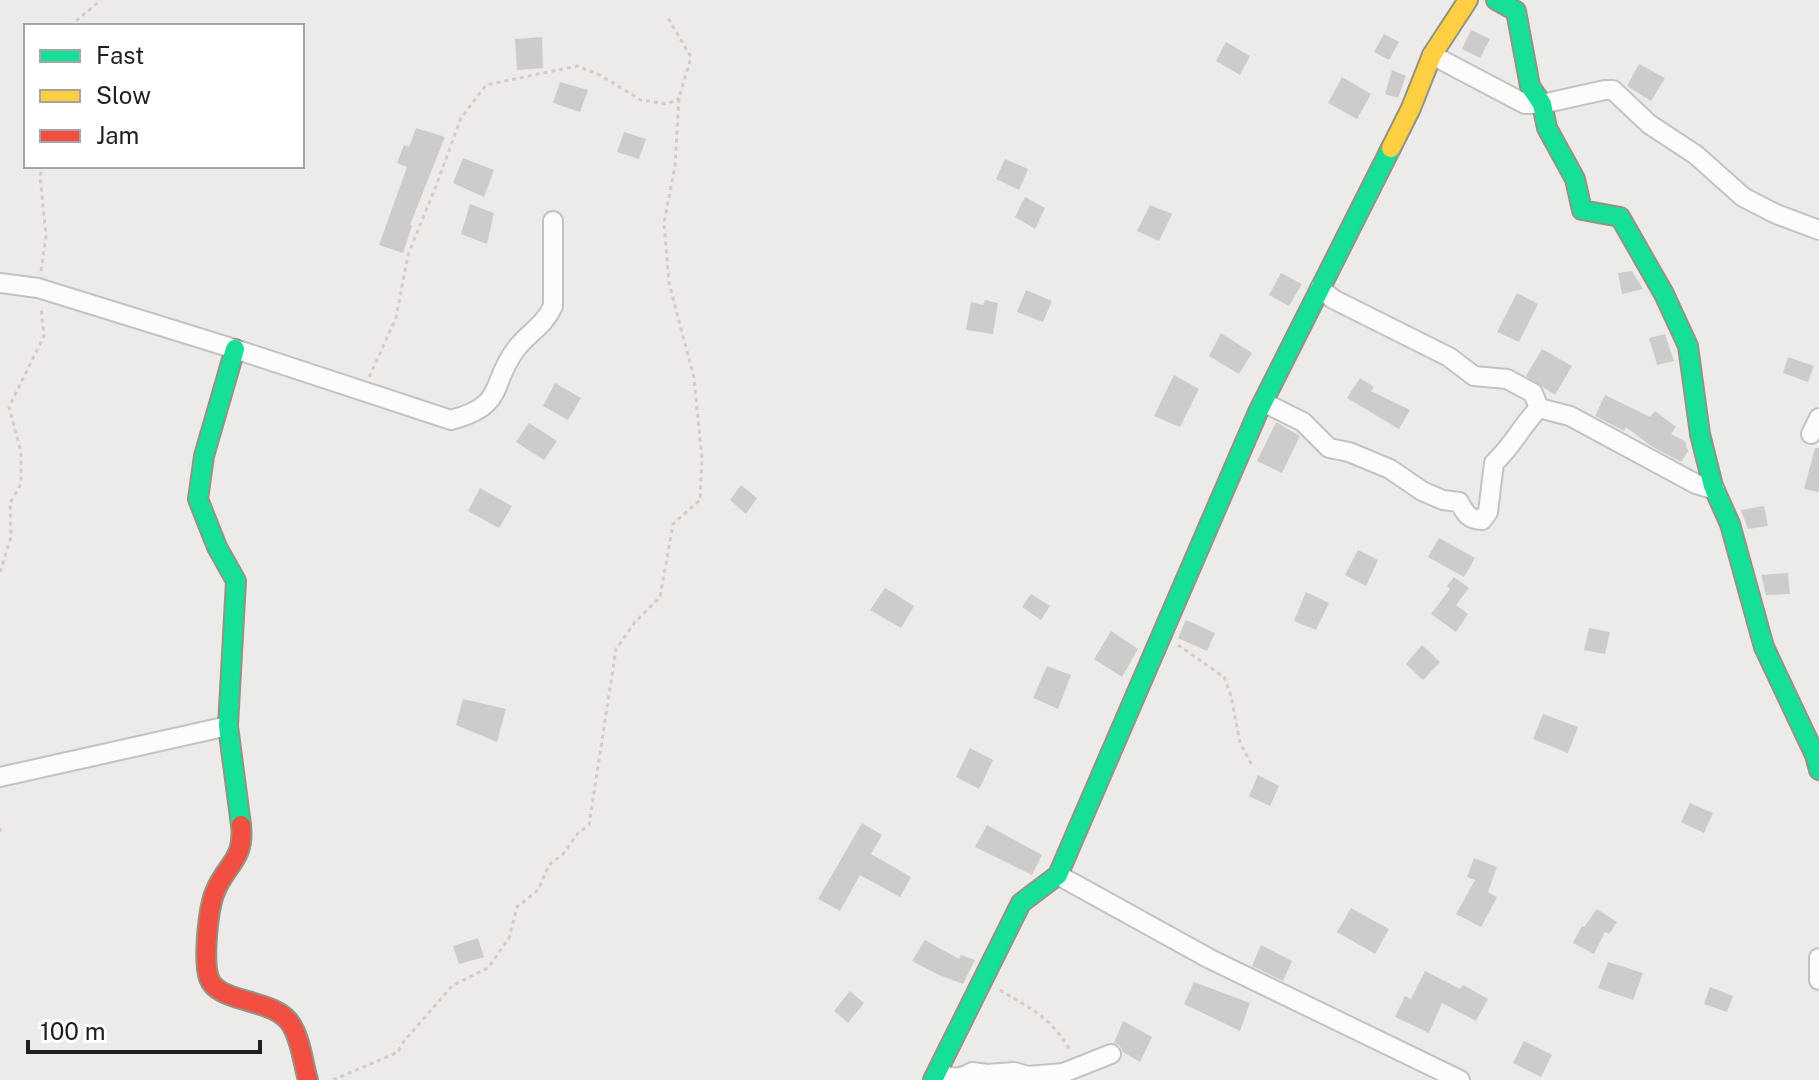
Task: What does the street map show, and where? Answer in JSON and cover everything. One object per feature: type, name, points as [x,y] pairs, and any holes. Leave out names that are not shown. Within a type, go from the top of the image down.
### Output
[{"type":"street","points":[[1111,1054],[1063,1073],[972,1072],[965,1078],[935,1076],[1021,903],[1058,875],[1263,402],[1411,108],[1432,55],[1468,0]]},
{"type":"street","points":[[1496,0],[1516,11],[1530,86],[1542,104],[1547,128],[1575,179],[1582,210],[1620,217],[1664,294],[1688,346],[1700,434],[1715,490],[1730,524],[1764,647],[1815,755],[1819,770]]},
{"type":"street","points":[[1432,55],[1525,104],[1542,104],[1613,90],[1649,124],[1696,155],[1743,197],[1776,214],[1819,230]]},
{"type":"street","points":[[0,283],[38,288],[451,420],[484,407],[495,396],[511,356],[548,319],[553,306],[553,221]]},
{"type":"street","points":[[1320,288],[1333,299],[1449,357],[1474,376],[1507,379],[1533,393],[1539,408]]},
{"type":"street","points":[[235,349],[204,456],[198,499],[217,547],[236,581],[228,726],[243,842],[236,861],[215,892],[205,952],[209,980],[219,991],[279,1013],[292,1025],[308,1080]]},
{"type":"street","points":[[1263,402],[1303,422],[1329,448],[1349,452],[1390,469],[1422,491],[1443,500],[1459,502],[1467,516],[1476,520],[1482,520],[1488,512],[1494,463],[1539,408]]},
{"type":"street","points":[[1539,408],[1570,416],[1696,484],[1715,490]]},
{"type":"street","points":[[0,777],[228,726]]},
{"type":"street","points":[[1058,875],[1210,959],[1460,1080]]},
{"type":"street","points":[[1819,958],[1819,980]]},
{"type":"path","points":[[72,24],[101,0]]},
{"type":"path","points":[[333,1080],[398,1052],[453,985],[488,968],[509,938],[517,907],[538,890],[549,865],[589,825],[616,649],[635,622],[660,597],[673,524],[700,500],[702,459],[694,378],[669,283],[664,223],[675,166],[679,98],[691,57],[668,18]]},
{"type":"path","points":[[363,392],[396,318],[408,255],[461,118],[486,85],[577,66],[600,75],[641,100],[668,104],[679,98]]},
{"type":"path","points":[[0,572],[11,537],[10,503],[21,484],[21,452],[9,407],[44,336],[38,288],[46,236],[40,176],[42,168]]},
{"type":"path","points":[[1159,639],[1179,645],[1224,677],[1240,743],[1253,767]]},
{"type":"path","points":[[0,828],[0,836]]},
{"type":"path","points":[[982,982],[1044,1017],[1059,1030],[1080,1066]]},
{"type":"building","points":[[1471,30],[1490,39],[1480,58],[1462,49]]},
{"type":"building","points":[[1384,34],[1399,42],[1389,60],[1374,52]]},
{"type":"building","points":[[542,37],[543,68],[517,70],[515,39]]},
{"type":"building","points":[[1226,42],[1250,56],[1240,75],[1216,61]]},
{"type":"building","points":[[1639,64],[1665,78],[1651,101],[1627,86]]},
{"type":"building","points":[[1392,70],[1406,76],[1398,98],[1385,94]]},
{"type":"building","points":[[1342,77],[1371,94],[1357,119],[1328,103]]},
{"type":"building","points":[[560,82],[588,90],[580,112],[553,103]]},
{"type":"building","points":[[416,128],[445,137],[410,225],[403,253],[379,245],[407,167],[397,163],[404,145],[409,147]]},
{"type":"building","points":[[624,132],[646,139],[639,159],[617,152]]},
{"type":"building","points":[[463,158],[494,170],[484,197],[453,183]]},
{"type":"building","points":[[1005,159],[1028,169],[1019,190],[996,179]]},
{"type":"building","points":[[1025,197],[1045,208],[1035,229],[1015,217]]},
{"type":"building","points":[[470,204],[494,213],[487,244],[461,234]]},
{"type":"building","points":[[1150,205],[1172,214],[1159,241],[1137,231]]},
{"type":"building","points":[[1632,271],[1643,289],[1622,294],[1618,273]]},
{"type":"building","points":[[1281,273],[1302,284],[1289,306],[1269,295]]},
{"type":"building","points":[[1026,290],[1052,301],[1043,322],[1017,312]]},
{"type":"building","points":[[1517,293],[1538,304],[1519,342],[1497,332]]},
{"type":"building","points":[[985,300],[998,303],[993,334],[966,330],[971,302],[983,305]]},
{"type":"building","points":[[1221,333],[1252,353],[1239,374],[1209,356]]},
{"type":"building","points":[[1665,334],[1674,361],[1657,365],[1649,338]]},
{"type":"building","points":[[1542,349],[1572,366],[1555,395],[1526,376]]},
{"type":"building","points":[[1788,357],[1814,366],[1808,382],[1783,373]]},
{"type":"building","points":[[1174,375],[1199,389],[1180,427],[1154,416]]},
{"type":"building","points":[[1360,378],[1374,387],[1371,391],[1410,410],[1399,429],[1347,398]]},
{"type":"building","points":[[555,383],[581,398],[568,420],[543,406]]},
{"type":"building","points":[[1605,395],[1650,417],[1655,411],[1676,427],[1671,434],[1685,441],[1688,451],[1681,462],[1651,446],[1626,427],[1624,431],[1595,416]]},
{"type":"building","points":[[1276,422],[1300,436],[1282,473],[1257,461]]},
{"type":"building","points":[[529,423],[557,441],[544,460],[516,442]]},
{"type":"building","points":[[1815,448],[1819,448],[1819,492],[1804,489]]},
{"type":"building","points":[[741,485],[757,498],[746,514],[730,500]]},
{"type":"building","points":[[480,488],[512,506],[499,528],[468,511]]},
{"type":"building","points":[[1764,506],[1768,526],[1748,529],[1741,510]]},
{"type":"building","points":[[1439,538],[1475,558],[1464,577],[1428,557]]},
{"type":"building","points":[[1358,550],[1378,560],[1366,586],[1345,575]]},
{"type":"building","points":[[1788,573],[1790,594],[1766,595],[1761,575]]},
{"type":"building","points":[[1454,577],[1469,588],[1456,605],[1468,614],[1456,632],[1431,614],[1450,589],[1447,586]]},
{"type":"building","points":[[885,588],[914,606],[901,628],[870,610]]},
{"type":"building","points":[[1306,592],[1329,603],[1316,630],[1294,621]]},
{"type":"building","points":[[1031,594],[1050,606],[1041,620],[1022,607]]},
{"type":"building","points":[[1186,620],[1215,633],[1207,651],[1178,638]]},
{"type":"building","points":[[1589,628],[1610,632],[1605,654],[1584,650]]},
{"type":"building","points":[[1111,631],[1138,649],[1122,677],[1094,659]]},
{"type":"building","points":[[1422,645],[1440,662],[1423,680],[1406,664]]},
{"type":"building","points":[[1047,666],[1071,675],[1058,709],[1033,698]]},
{"type":"building","points":[[463,699],[506,709],[497,742],[456,725]]},
{"type":"building","points":[[1543,714],[1578,727],[1568,753],[1533,739]]},
{"type":"building","points":[[970,748],[993,760],[979,789],[956,777]]},
{"type":"building","points":[[1258,775],[1279,786],[1270,806],[1249,796]]},
{"type":"building","points":[[1690,803],[1713,813],[1704,833],[1681,822]]},
{"type":"building","points":[[862,823],[882,835],[871,854],[911,877],[900,897],[860,875],[840,911],[818,899]]},
{"type":"building","points":[[987,825],[1042,855],[1032,875],[975,847]]},
{"type":"building","points":[[1474,858],[1497,867],[1488,892],[1497,897],[1481,927],[1456,914],[1475,880],[1467,877]]},
{"type":"building","points":[[1351,908],[1389,929],[1375,954],[1337,932]]},
{"type":"building","points":[[1597,909],[1617,922],[1609,934],[1605,932],[1594,954],[1573,943],[1582,926]]},
{"type":"building","points":[[478,938],[484,957],[459,964],[453,946]]},
{"type":"building","points":[[925,940],[959,959],[961,955],[975,960],[963,984],[912,961]]},
{"type":"building","points":[[1261,945],[1292,961],[1283,981],[1252,966]]},
{"type":"building","points":[[1608,962],[1643,973],[1633,1000],[1598,988]]},
{"type":"building","points":[[1425,971],[1460,989],[1463,985],[1488,999],[1476,1021],[1442,1003],[1429,1033],[1395,1017],[1405,996],[1411,999]]},
{"type":"building","points":[[1194,982],[1250,1003],[1240,1031],[1184,1004]]},
{"type":"building","points":[[1710,987],[1733,996],[1727,1012],[1704,1004]]},
{"type":"building","points":[[850,991],[864,1003],[848,1023],[834,1011]]},
{"type":"building","points":[[1123,1021],[1152,1037],[1140,1062],[1114,1043]]},
{"type":"building","points":[[1524,1041],[1552,1055],[1541,1077],[1513,1063]]},
{"type":"traffic: fast","points":[[1496,0],[1516,11],[1530,86],[1542,104],[1547,128],[1575,179],[1582,210],[1620,217],[1664,294],[1688,346],[1700,434],[1713,486],[1730,524],[1764,647],[1815,755],[1819,770]]},
{"type":"traffic: fast","points":[[933,1080],[1021,903],[1058,875],[1258,412],[1391,148]]},
{"type":"traffic: fast","points":[[235,349],[204,456],[198,499],[217,547],[236,581],[228,726],[241,825]]},
{"type":"traffic: slow","points":[[1391,148],[1432,55],[1468,0]]},
{"type":"traffic: jam","points":[[241,825],[240,846],[219,883],[210,910],[206,948],[209,978],[224,993],[274,1010],[284,1017],[298,1038],[308,1080]]}]
